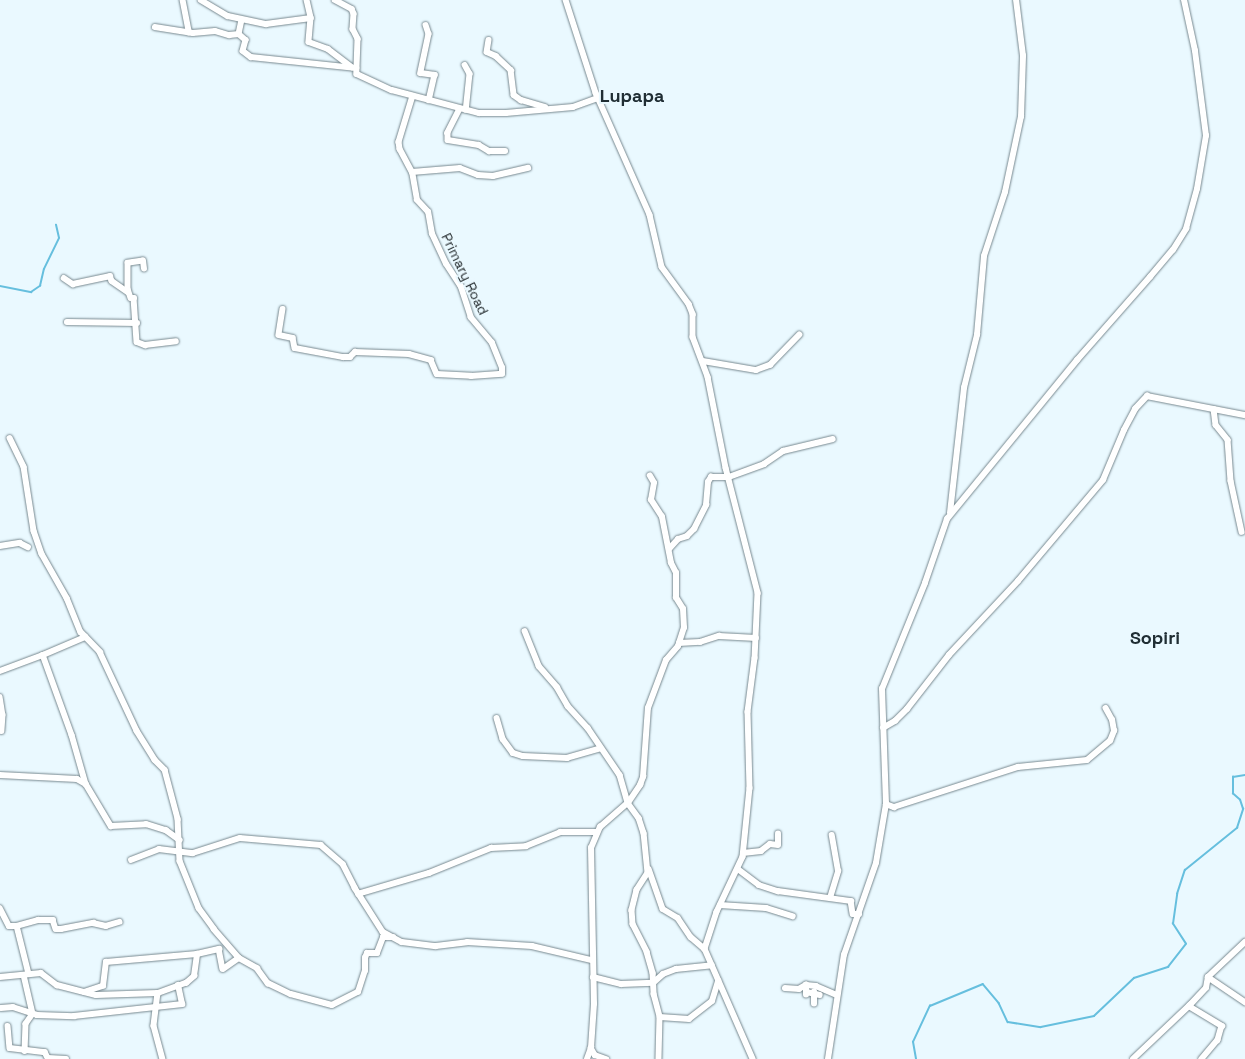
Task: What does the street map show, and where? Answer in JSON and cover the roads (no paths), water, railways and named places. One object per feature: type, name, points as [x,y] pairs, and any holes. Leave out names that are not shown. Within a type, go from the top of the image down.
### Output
[{"type":"street","points":[[183,0],[189,32]]},
{"type":"street","points":[[201,0],[228,16],[266,24],[311,18]]},
{"type":"street","points":[[307,0],[311,18],[309,42],[328,49],[354,67],[359,76],[413,96],[460,109],[506,113],[573,107],[598,98]]},
{"type":"street","points":[[335,0],[352,9],[354,14],[353,29],[358,39],[354,67]]},
{"type":"street","points":[[566,0],[598,98],[650,215],[662,267],[689,304],[693,314],[693,337],[703,361],[729,477],[758,593],[756,638],[748,712],[750,788],[744,853],[738,869],[720,905],[705,949]]},
{"type":"street","points":[[828,1059],[844,955],[876,863],[886,804],[882,689],[925,583],[950,514],[964,388],[977,335],[984,256],[1005,192],[1021,117],[1023,56],[1016,0]]},
{"type":"street","points":[[950,514],[1007,449],[1077,360],[1150,277],[1186,229],[1197,189],[1206,136],[1195,51],[1184,0]]},
{"type":"street","points":[[239,34],[242,20]]},
{"type":"street","points":[[426,25],[429,34],[421,73],[435,76],[429,100]]},
{"type":"street","points":[[155,28],[189,32],[239,34],[246,40],[243,52],[251,57],[354,67]]},
{"type":"street","points":[[489,40],[487,52],[496,56],[511,70],[514,95],[521,100],[549,108]]},
{"type":"street","points":[[465,65],[470,74],[466,110]]},
{"type":"street","points":[[413,96],[399,142],[400,149],[412,172],[460,168],[478,175],[494,176],[528,168]]},
{"type":"street","points":[[460,109],[448,133],[448,140],[478,145],[489,151],[505,151]]},
{"type":"street","name":"Primary Road","points":[[283,309],[280,335],[294,338],[295,348],[337,357],[350,357],[354,352],[408,354],[431,360],[437,374],[471,376],[502,373],[492,343],[471,318],[460,287],[446,264],[432,234],[428,212],[417,200],[412,172]]},
{"type":"street","points":[[144,269],[143,261],[128,263],[129,292],[130,298],[134,298],[137,323],[137,342],[144,344],[176,341]]},
{"type":"street","points":[[64,278],[73,284],[110,276],[112,281],[129,292]]},
{"type":"street","points":[[67,322],[137,323]]},
{"type":"street","points":[[703,361],[756,370],[770,365],[799,335]]},
{"type":"street","points":[[883,728],[895,721],[907,709],[949,655],[1018,581],[1103,480],[1124,430],[1135,409],[1146,396],[1245,415]]},
{"type":"street","points":[[1214,409],[1216,425],[1228,440],[1231,482],[1242,532]]},
{"type":"street","points":[[10,438],[24,467],[34,531],[42,554],[67,598],[85,638],[100,652],[137,731],[155,760],[165,770],[173,796],[180,840],[179,852],[182,868],[199,908],[239,958],[257,968],[268,983],[279,990],[321,1004],[332,1005],[358,992],[367,953],[377,953],[383,937],[393,937]]},
{"type":"street","points":[[669,549],[678,539],[687,536],[694,529],[706,505],[708,482],[711,477],[729,477],[764,464],[784,451],[833,439]]},
{"type":"street","points":[[587,1059],[591,1048],[593,977],[592,960],[594,923],[591,848],[597,832],[628,802],[643,777],[648,708],[666,660],[679,643],[684,628],[684,616],[676,598],[676,573],[671,563],[662,517],[651,500],[654,483],[650,476]]},
{"type":"street","points":[[0,546],[20,544],[28,547]]},
{"type":"street","points":[[525,631],[539,666],[557,687],[568,706],[588,728],[620,775],[628,802],[639,818],[644,833],[648,868],[663,909],[678,918],[691,937],[705,949],[753,1059]]},
{"type":"street","points":[[679,643],[700,642],[719,636],[756,638]]},
{"type":"street","points":[[0,671],[85,638]]},
{"type":"street","points":[[43,655],[72,735],[85,782],[111,826],[146,824],[166,830],[180,840]]},
{"type":"street","points":[[0,697],[4,715],[2,730]]},
{"type":"street","points":[[886,804],[894,807],[1018,767],[1087,760],[1110,741],[1114,730],[1112,720],[1106,709]]},
{"type":"street","points":[[497,718],[503,739],[513,753],[524,756],[567,758],[601,748]]},
{"type":"street","points":[[0,776],[69,778],[85,782]]},
{"type":"street","points":[[358,894],[429,873],[491,848],[526,846],[560,832],[597,832]]},
{"type":"street","points":[[744,853],[761,850],[770,844],[778,845],[778,834]]},
{"type":"street","points":[[830,898],[838,871],[832,836]]},
{"type":"street","points":[[131,860],[159,849],[193,853],[240,838],[321,845],[344,864],[358,894],[383,932],[402,942],[423,945],[467,942],[532,946],[592,960]]},
{"type":"street","points":[[648,868],[647,876],[638,890],[632,910],[633,924],[647,952],[660,1017],[659,1059]]},
{"type":"street","points":[[738,869],[765,887],[792,894],[851,901],[853,914],[859,914]]},
{"type":"street","points":[[720,905],[766,908],[793,916]]},
{"type":"street","points":[[0,908],[9,926],[17,926],[38,920],[54,920],[56,929],[93,923],[106,926],[119,922]]},
{"type":"street","points":[[17,926],[33,1014],[26,1024],[25,1051]]},
{"type":"street","points":[[1133,1059],[1189,1006],[1206,988],[1208,977],[1245,942]]},
{"type":"street","points":[[84,992],[103,986],[106,962],[197,954],[219,949],[223,969],[239,958]]},
{"type":"street","points":[[0,978],[41,973],[57,985],[96,995],[158,993],[186,983],[194,976],[197,954]]},
{"type":"street","points":[[593,977],[621,984],[653,982],[663,974],[676,969],[712,966]]},
{"type":"street","points":[[1208,977],[1245,1002]]},
{"type":"street","points":[[660,1017],[689,1019],[712,1001],[718,981]]},
{"type":"street","points":[[1,1008],[13,1007],[33,1014],[74,1016],[157,1008],[182,1004],[178,985]]},
{"type":"street","points":[[785,988],[799,989],[806,985],[816,986],[838,995]]},
{"type":"street","points":[[806,985],[806,993],[814,992],[820,995]]},
{"type":"street","points":[[814,992],[814,1004]]},
{"type":"street","points":[[148,993],[156,1000]]},
{"type":"street","points":[[158,993],[154,1026],[163,1059]]},
{"type":"street","points":[[1189,1006],[1222,1026],[1218,1040],[1202,1059]]},
{"type":"street","points":[[8,1026],[10,1048],[25,1051],[45,1052],[48,1058],[66,1059]]},
{"type":"street","points":[[591,1048],[595,1055],[606,1059]]},
{"type":"waterway","points":[[0,286],[31,292],[40,286],[44,269],[59,238],[56,225]]},
{"type":"waterway","points":[[916,1059],[913,1042],[930,1006],[983,984],[999,1003],[1008,1022],[1041,1027],[1094,1016],[1134,978],[1168,967],[1186,944],[1173,924],[1177,894],[1185,870],[1237,828],[1243,809],[1240,800],[1233,794],[1233,777],[1245,775]]},
{"type":"district","name":"Lupapa","points":[[632,96]]},
{"type":"district","name":"Sopiri","points":[[1155,638]]}]
